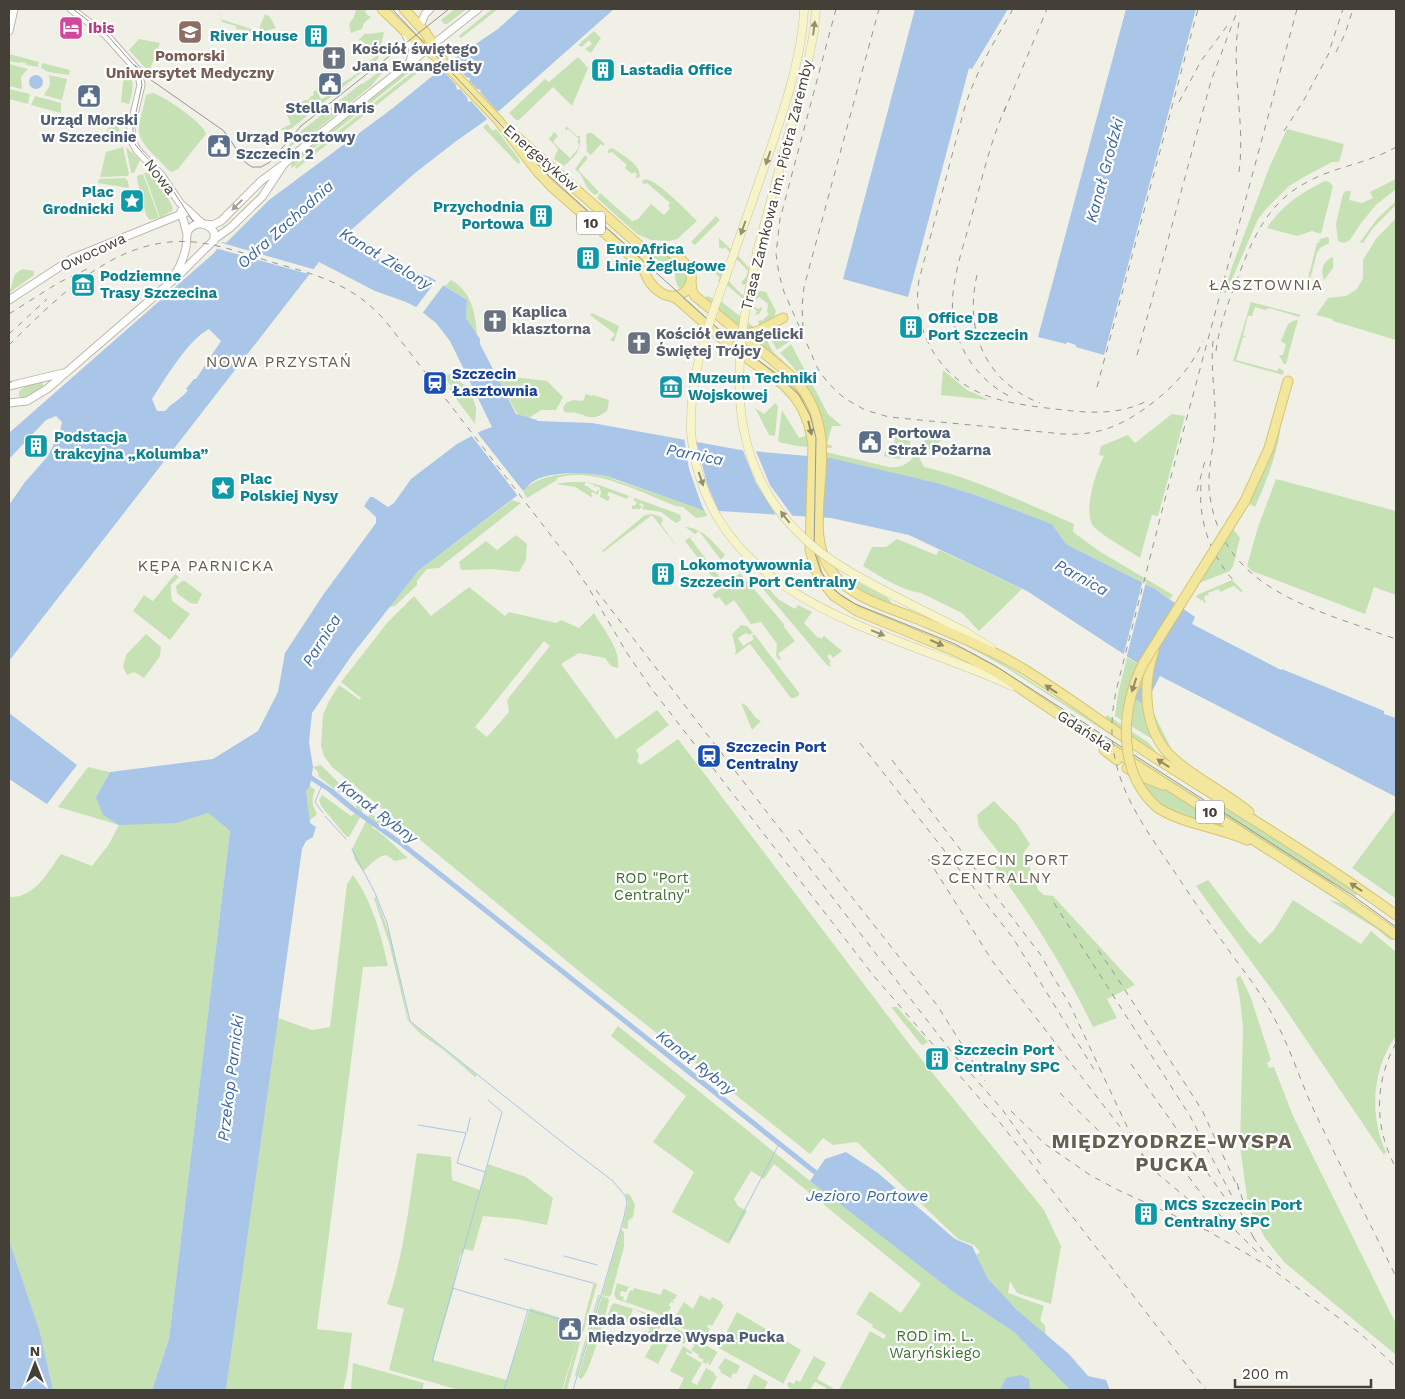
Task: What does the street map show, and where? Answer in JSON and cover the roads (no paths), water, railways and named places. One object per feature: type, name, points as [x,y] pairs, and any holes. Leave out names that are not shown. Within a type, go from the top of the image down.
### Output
[{"type":"main road","name":"10","points":[[382,9],[401,28],[430,47]]},
{"type":"main road","name":"10","points":[[404,9],[420,26],[430,47]]},
{"type":"main road","name":"Trasa Zamkowa im. Piotra Zaremby","points":[[804,9],[798,53],[776,130],[696,365],[690,408],[691,432],[693,451],[701,480],[715,512],[734,541],[760,569],[793,593],[826,611],[1000,681],[1040,701]]},
{"type":"main road","name":"Trasa Zamkowa im. Piotra Zaremby","points":[[816,9],[807,69],[757,252],[748,296],[739,356],[738,393],[746,442],[757,471],[769,494],[790,523],[809,543],[831,560],[858,576],[972,636],[1022,668]]},
{"type":"main road","name":"Energetyków","points":[[430,47],[496,118],[548,183],[639,263],[643,269]]},
{"type":"main road","name":"Energetyków","points":[[496,118],[639,245],[653,251]]},
{"type":"main road","points":[[663,249],[678,256],[689,270],[691,282],[684,293],[678,296],[671,296],[664,293],[645,276],[643,269],[645,258],[653,251],[663,249]]},
{"type":"main road","name":"10","points":[[691,282],[692,291],[695,296],[791,376],[808,397],[818,419],[815,518]]},
{"type":"main road","name":"10","points":[[671,296],[677,299],[729,346],[790,391],[807,418],[817,446]]},
{"type":"main road","points":[[739,333],[748,334],[783,318]]},
{"type":"main road","points":[[758,330],[756,341],[766,355]]},
{"type":"main road","points":[[1281,857],[1231,833],[1176,818],[1158,808],[1143,793],[1134,776],[1128,752],[1126,726],[1129,701],[1143,664],[1245,501],[1269,448],[1288,381]]},
{"type":"main road","name":"Gdańska","points":[[815,518],[823,557],[832,572],[850,589],[877,603],[979,646],[1022,668],[1116,732],[1396,915]]},
{"type":"main road","name":"Gdańska","points":[[815,518],[809,546],[813,563],[824,585],[838,600],[863,614],[967,657],[1004,678],[1080,729],[1341,896],[1396,935]]},
{"type":"main road","points":[[1157,643],[1150,660],[1146,682],[1147,701],[1152,726],[1158,740],[1181,765],[1230,797],[1277,836]]},
{"type":"main road","points":[[1080,729],[1087,737],[1117,760]]},
{"type":"main road","points":[[1127,768],[1146,779],[1178,790]]},
{"type":"main road","points":[[1300,878],[1341,896]]},
{"type":"street","points":[[9,30],[14,9]]},
{"type":"street","name":"Nowa","points":[[72,9],[103,33],[136,67],[141,76],[142,83],[131,127],[131,138],[136,148],[163,176],[180,203],[204,224]]},
{"type":"street","points":[[420,26],[425,14],[430,9]]},
{"type":"street","points":[[164,288],[178,270],[186,246],[187,234],[195,225],[213,225],[222,220],[260,182],[474,10]]},
{"type":"street","points":[[401,28],[413,49],[412,58],[407,65]]},
{"type":"street","points":[[9,403],[34,398],[164,288],[262,197],[284,164]]},
{"type":"street","name":"Nowa","points":[[180,203],[187,234]]},
{"type":"street","points":[[182,214],[189,210]]},
{"type":"street","name":"Owocowa","points":[[9,300],[73,258],[182,214]]},
{"type":"street","points":[[204,224],[214,232],[214,241]]},
{"type":"street","points":[[186,246],[192,254],[198,255],[202,253]]},
{"type":"street","points":[[9,386],[66,372]]},
{"type":"water","points":[[520,9],[614,9],[500,110],[415,173],[350,231],[381,261],[430,277],[467,300],[466,318],[480,339],[480,344],[516,414],[537,421],[592,423],[741,450],[830,458],[941,484],[1052,524],[1066,544],[1155,589],[1195,617],[1192,624],[1281,670],[1384,711],[1384,714],[1396,718],[1396,797],[1160,676],[1145,705],[1135,699],[1148,670],[1027,591],[909,535],[831,518],[703,510],[612,477],[570,473],[539,479],[531,483],[418,571],[352,655],[312,713],[309,742],[313,767],[310,786],[306,791],[310,823],[316,827],[313,837],[306,841],[302,849],[226,1390],[152,1390],[169,1339],[230,831],[208,813],[177,823],[119,825],[103,815],[96,797],[110,772],[213,759],[258,731],[278,692],[285,653],[323,595],[376,523],[376,517],[364,506],[370,497],[388,507],[394,503],[411,479],[457,444],[492,427],[450,341],[436,323],[416,307],[375,291],[319,262],[9,661],[9,505],[25,482],[48,456],[60,431],[62,422],[56,416],[46,420],[9,459],[9,433],[214,253],[222,242],[226,243],[269,200],[393,108],[452,60],[498,29]],"holes":[[[209,329],[221,341],[196,379],[186,389],[188,390],[165,411],[157,411],[152,399],[193,342]]]},
{"type":"water","points":[[915,9],[1008,9],[972,69],[969,68],[908,297],[843,279]]},
{"type":"water","name":"Kanał Grodzki","points":[[1126,9],[1196,9],[1104,355],[1076,347],[1076,345],[1067,342],[1066,344],[1038,337]]},
{"type":"water","points":[[33,75],[39,75],[43,82],[39,89],[33,89],[29,85],[29,79]]},
{"type":"water","points":[[9,713],[77,765],[47,804],[9,779]]},
{"type":"water","name":"Jezioro Portowe","points":[[846,1152],[878,1173],[955,1239],[972,1246],[988,1279],[1018,1311],[1069,1354],[1088,1376],[1106,1380],[1110,1390],[1070,1390],[1014,1332],[952,1291],[810,1181],[825,1159]]},
{"type":"water","points":[[9,1240],[40,1332],[53,1390],[9,1390]]},
{"type":"water","points":[[1020,1375],[1029,1379],[1030,1390],[1000,1390],[1006,1378]]},
{"type":"waterway","name":"Kanał Rybny","points":[[307,775],[402,844],[820,1176]]},
{"type":"waterway","points":[[322,785],[315,802],[323,813]]},
{"type":"waterway","points":[[325,816],[346,839]]},
{"type":"waterway","points":[[352,849],[375,893],[387,923],[410,1021],[613,1181],[626,1197],[627,1203],[623,1221],[573,1390]]},
{"type":"waterway","points":[[432,1362],[502,1112],[488,1100]]},
{"type":"waterway","points":[[467,1132],[470,1118]]},
{"type":"waterway","points":[[418,1125],[466,1133],[457,1163],[485,1172]]},
{"type":"waterway","points":[[729,1240],[779,1144]]},
{"type":"waterway","points":[[564,1256],[597,1265]]},
{"type":"waterway","points":[[504,1259],[593,1283]]},
{"type":"waterway","points":[[452,1288],[579,1325]]},
{"type":"waterway","points":[[504,1390],[528,1310]]},
{"type":"waterway","points":[[421,1390],[422,1386]]},
{"type":"tram line","points":[[73,9],[108,36],[140,72],[142,85],[133,126],[133,141],[162,174],[193,221]]},
{"type":"tram line","points":[[392,9],[547,174],[724,334],[781,378],[799,395],[810,415],[816,438],[814,550],[821,572],[832,588],[855,604],[955,644],[994,665],[1352,895],[1396,927]]},
{"type":"tram line","points":[[135,65],[151,80],[224,131],[246,163],[252,167],[261,167],[270,162],[301,126],[449,9]]},
{"type":"tram line","points":[[9,384],[12,381]]},
{"type":"railway","points":[[836,9],[780,219],[776,254],[784,292],[818,369],[828,383],[844,398],[865,410],[889,417],[1063,434],[1089,433],[1101,431],[1123,422],[1155,401],[1183,374],[1194,359],[1203,341]]},
{"type":"railway","points":[[803,328],[802,306],[804,287],[879,9]]},
{"type":"railway","points":[[1013,9],[979,70],[964,110],[919,280],[919,315],[923,331],[930,347],[951,374],[965,385],[980,393],[998,399],[1036,407],[1091,412],[1126,409],[1149,400]]},
{"type":"railway","points":[[1004,112],[1047,9]]},
{"type":"railway","points":[[1097,387],[1198,9]]},
{"type":"railway","points":[[1137,355],[1211,81],[1238,9]]},
{"type":"railway","points":[[1297,9],[1165,499],[1118,683],[1113,711],[1112,736],[1115,760],[1131,803],[1198,907],[1267,1005],[1283,1036],[1321,1126],[1396,1277]]},
{"type":"railway","points":[[1284,131],[1304,100],[1328,55],[1343,9]]},
{"type":"railway","points":[[1336,52],[1345,34],[1353,9]]},
{"type":"railway","points":[[1239,172],[1241,133],[1236,54],[1240,17]]},
{"type":"railway","points":[[1179,102],[1201,61],[1227,26]]},
{"type":"railway","points":[[1006,106],[988,158],[959,262],[954,283],[953,309],[959,341],[966,355],[986,380],[1013,398]]},
{"type":"railway","points":[[1216,351],[1224,317],[1241,268],[1262,224],[1272,211],[1283,199],[1311,180],[1375,157],[1396,147]]},
{"type":"railway","points":[[9,345],[48,307],[91,272],[140,248],[166,242],[194,242],[237,251],[326,279],[341,286],[367,303],[391,328],[566,555],[651,688],[873,975],[998,1120],[1206,1390]]},
{"type":"railway","points":[[9,314],[58,283],[91,267]]},
{"type":"railway","points":[[977,275],[974,315],[977,334],[983,352],[992,368],[1005,382],[1021,394],[1040,403]]},
{"type":"railway","points":[[9,334],[47,299]]},
{"type":"railway","points":[[1213,341],[1215,421],[1209,488],[1214,515],[1223,538],[1236,557],[1252,574],[1271,588],[1315,610],[1396,639]]},
{"type":"railway","points":[[1197,491],[1206,457]]},
{"type":"railway","points":[[1201,485],[1202,512],[1208,538],[1220,562],[1236,583]]},
{"type":"railway","points":[[596,590],[933,1028],[1002,1109],[1043,1167]]},
{"type":"railway","points":[[860,743],[1013,938],[1095,1071]]},
{"type":"railway","points":[[892,760],[1040,954],[1070,1005],[1131,1135],[1146,1160]]},
{"type":"railway","points":[[799,830],[937,1005],[985,1081]]},
{"type":"railway","points":[[928,859],[993,962],[1124,1132]]},
{"type":"railway","points":[[1054,903],[1190,1116],[1256,1242]]},
{"type":"railway","points":[[1098,950],[1202,1110],[1239,1190]]},
{"type":"railway","points":[[1396,1043],[1384,1074],[1380,1105],[1384,1137],[1396,1168]]},
{"type":"railway","points":[[1131,1064],[1228,1202]]},
{"type":"railway","points":[[1060,1093],[1106,1138]]},
{"type":"railway","points":[[1011,1111],[1045,1144],[1090,1175],[1118,1190],[1208,1231],[1266,1265],[1361,1334],[1396,1367]]},
{"type":"railway","points":[[1141,1154],[1158,1174],[1201,1210]]},
{"type":"railway","points":[[1174,1157],[1209,1204],[1258,1253]]},
{"type":"railway","points":[[1237,1183],[1245,1207]]},
{"type":"railway","points":[[1253,1237],[1264,1252],[1281,1269]]},
{"type":"place","name":"Ibis","points":[[71,28]]},
{"type":"place","name":"Pomorski Uniwersytet Medyczny","points":[[190,32]]},
{"type":"place","name":"River House","points":[[316,36]]},
{"type":"place","name":"Kościół świętego Jana Ewangelisty","points":[[334,58]]},
{"type":"place","name":"Lastadia Office","points":[[603,70]]},
{"type":"place","name":"Stella Maris","points":[[330,84]]},
{"type":"place","name":"Urząd Morski w Szczecinie","points":[[89,96]]},
{"type":"place","name":"Urząd Pocztowy Szczecin 2","points":[[219,146]]},
{"type":"place","name":"Plac Grodnicki","points":[[132,201]]},
{"type":"place","name":"Przychodnia Portowa","points":[[541,216]]},
{"type":"place","name":"EuroAfrica Linie Żeglugowe","points":[[588,258]]},
{"type":"place","name":"Podziemne Trasy Szczecina","points":[[83,285]]},
{"type":"place","name":"Kaplica klasztorna","points":[[495,321]]},
{"type":"place","name":"Office DB Port Szczecin","points":[[911,327]]},
{"type":"place","name":"Kościół ewangelicki Świętej Trójcy","points":[[639,343]]},
{"type":"place","name":"Szczecin Łasztownia","points":[[435,383]]},
{"type":"place","name":"Muzeum Techniki Wojskowej","points":[[671,387]]},
{"type":"place","name":"Portowa Straż Pożarna","points":[[870,442]]},
{"type":"place","name":"Podstacja trakcyjna „Kolumba”","points":[[36,446]]},
{"type":"place","name":"Plac Polskiej Nysy","points":[[223,488]]},
{"type":"place","name":"Lokomotywownia Szczecin Port Centralny","points":[[663,574]]},
{"type":"place","name":"Szczecin Port Centralny","points":[[709,756]]},
{"type":"place","name":"Szczecin Port Centralny SPC","points":[[937,1059]]},
{"type":"place","name":"MCS Szczecin Port Centralny SPC","points":[[1146,1214]]},
{"type":"place","name":"Rada osiedla Międzyodrze Wyspa Pucka","points":[[570,1329]]},
{"type":"district","name":"ŁASZTOWNIA","points":[[1266,284]]},
{"type":"district","name":"NOWA PRZYSTAŃ","points":[[279,361]]},
{"type":"district","name":"KĘPA PARNICKA","points":[[206,565]]},
{"type":"district","name":"SZCZECIN PORT CENTRALNY","points":[[1000,868]]},
{"type":"district","name":"MIĘDZYODRZE-WYSPA PUCKA","points":[[1172,1152]]},
{"type":"water label","name":"Odra Zachodnia","points":[[285,224]]},
{"type":"water label","name":"Kanał Zielony","points":[[386,258]]},
{"type":"water label","name":"Parnica","points":[[695,454]]},
{"type":"water label","name":"Parnica","points":[[1082,577]]},
{"type":"water label","name":"Parnica","points":[[321,640]]},
{"type":"water label","name":"Przekop Parnicki","points":[[230,1078]]},
{"type":"park label","name":"ROD \"Port Centralny\"","points":[[652,886]]},
{"type":"park label","name":"ROD im. L. Waryńskiego","points":[[935,1344]]}]
